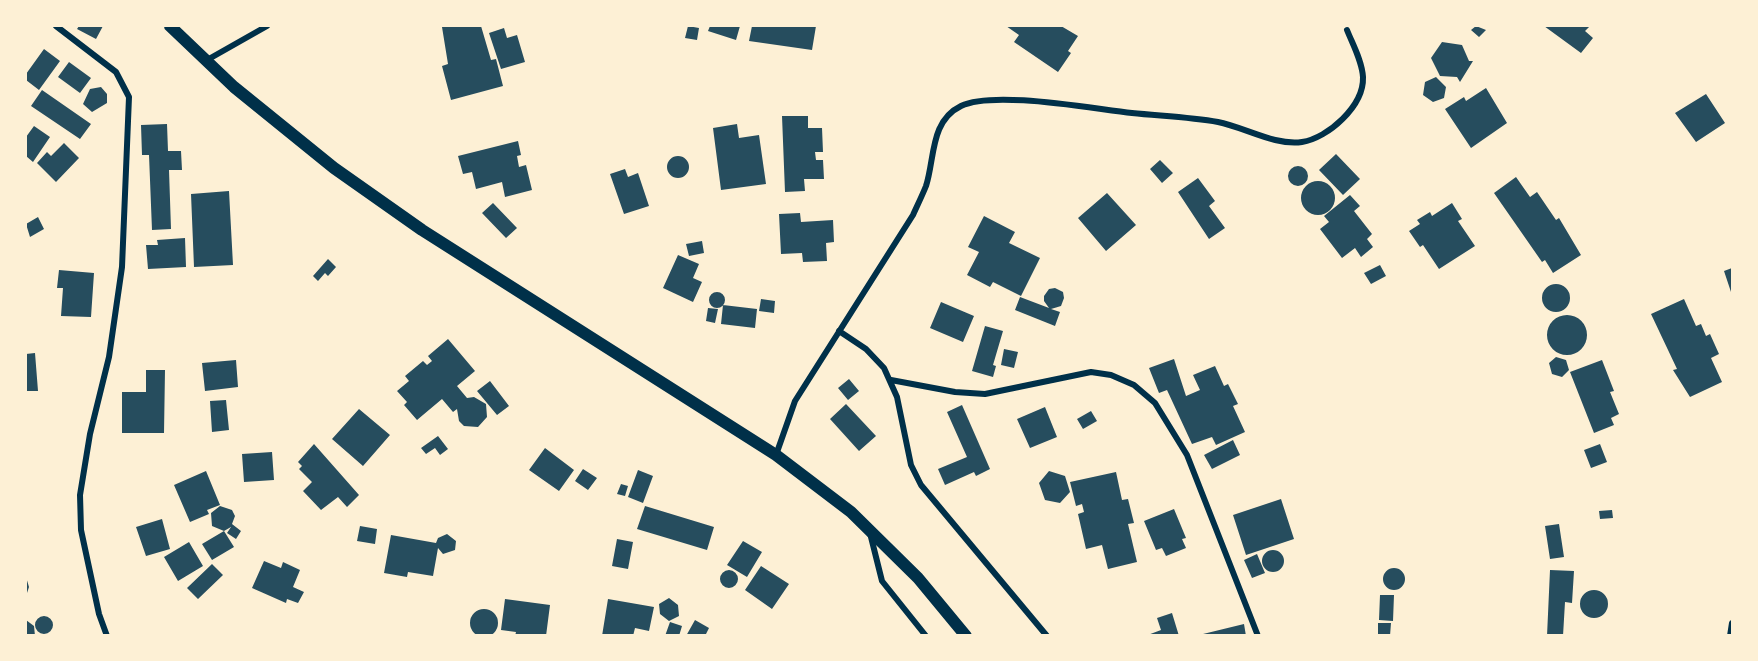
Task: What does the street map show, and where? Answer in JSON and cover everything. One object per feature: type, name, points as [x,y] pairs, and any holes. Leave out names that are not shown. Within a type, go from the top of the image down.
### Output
[{"type":"main road","points":[[170,26],[234,87],[334,168],[422,230],[776,455],[851,512],[918,578],[966,636]]},
{"type":"street","points":[[56,26],[116,72],[129,98],[122,267],[109,357],[90,434],[81,495],[81,530],[99,614],[107,636]]},
{"type":"street","points":[[206,60],[267,26]]},
{"type":"street","points":[[776,455],[795,401],[913,215],[926,185],[938,132],[945,119],[960,106],[977,102],[1025,102],[1218,122],[1299,143],[1326,133],[1345,116],[1360,95],[1363,80],[1361,64],[1347,30]]},
{"type":"street","points":[[839,331],[878,360],[891,380],[897,396],[910,465],[921,485],[1047,636]]},
{"type":"street","points":[[891,380],[955,392],[985,394],[1091,372],[1111,375],[1134,385],[1155,403],[1187,455],[1258,636]]},
{"type":"street","points":[[869,530],[882,581],[926,636]]},
{"type":"street","points":[[1730,636],[1732,623]]},
{"type":"building","points":[[79,26],[103,26],[96,39],[77,29]]},
{"type":"building","points":[[481,26],[491,60],[496,59],[503,86],[451,100],[442,66],[448,64],[442,27]]},
{"type":"building","points":[[688,26],[699,28],[697,40],[685,38]]},
{"type":"building","points":[[710,26],[740,26],[736,40],[708,31]]},
{"type":"building","points":[[752,26],[816,26],[812,50],[749,41]]},
{"type":"building","points":[[1006,26],[1061,26],[1078,36],[1068,51],[1071,53],[1058,72],[1014,42],[1019,35]]},
{"type":"building","points":[[1476,26],[1486,30],[1479,37],[1471,30]]},
{"type":"building","points":[[1544,26],[1590,26],[1585,31],[1593,38],[1581,53]]},
{"type":"building","points":[[504,28],[507,38],[517,35],[525,62],[501,69],[489,33]]},
{"type":"building","points":[[1442,42],[1462,45],[1469,61],[1473,61],[1460,82],[1457,77],[1440,76],[1431,58]]},
{"type":"building","points":[[44,49],[60,61],[39,90],[26,80],[26,74]]},
{"type":"building","points":[[69,62],[91,78],[80,93],[58,77]]},
{"type":"building","points":[[1436,77],[1446,87],[1444,98],[1433,102],[1423,95],[1425,82]]},
{"type":"building","points":[[101,87],[107,94],[107,103],[92,112],[83,104],[90,89]]},
{"type":"building","points":[[1486,88],[1507,123],[1471,148],[1445,109],[1464,97],[1466,101]]},
{"type":"building","points":[[42,90],[91,124],[80,139],[31,106]]},
{"type":"building","points":[[1706,94],[1725,123],[1696,142],[1675,113]]},
{"type":"building","points":[[782,116],[808,116],[808,128],[822,128],[823,152],[815,152],[816,160],[823,160],[824,179],[804,179],[805,191],[785,192]]},
{"type":"building","points":[[167,124],[168,151],[181,151],[182,170],[169,170],[171,229],[152,230],[149,155],[142,155],[141,125]]},
{"type":"building","points":[[737,124],[739,138],[759,135],[766,184],[721,190],[713,128]]},
{"type":"building","points":[[34,126],[50,137],[33,162],[26,156],[26,137]]},
{"type":"building","points":[[518,141],[521,155],[517,156],[519,167],[526,165],[532,190],[505,197],[502,182],[476,189],[472,172],[463,174],[458,156]]},
{"type":"building","points":[[64,143],[79,158],[56,182],[37,163],[47,152],[51,156]]},
{"type":"building","points":[[1336,154],[1360,179],[1343,195],[1319,170]]},
{"type":"building","points":[[678,156],[686,159],[689,167],[686,175],[678,178],[670,175],[667,167],[670,159]]},
{"type":"building","points":[[1160,160],[1173,173],[1162,183],[1150,169]]},
{"type":"building","points":[[1298,166],[1305,169],[1308,176],[1305,183],[1298,186],[1291,183],[1288,176],[1291,169]]},
{"type":"building","points":[[625,169],[628,177],[638,173],[649,206],[624,214],[610,174]]},
{"type":"building","points":[[1516,177],[1530,197],[1537,192],[1556,220],[1559,218],[1581,255],[1553,273],[1545,260],[1542,262],[1494,193]]},
{"type":"building","points":[[1198,178],[1215,201],[1209,206],[1225,228],[1209,239],[1178,192]]},
{"type":"building","points":[[1318,181],[1330,186],[1335,198],[1330,210],[1318,215],[1306,210],[1301,198],[1306,186]]},
{"type":"building","points":[[229,191],[233,265],[194,267],[191,194]]},
{"type":"building","points":[[1107,193],[1136,225],[1106,251],[1078,218]]},
{"type":"building","points":[[1350,195],[1360,206],[1354,211],[1372,234],[1367,239],[1373,247],[1361,257],[1355,248],[1342,258],[1320,229],[1329,222],[1324,216]]},
{"type":"building","points":[[493,203],[517,228],[506,238],[482,213]]},
{"type":"building","points":[[1452,203],[1462,219],[1458,221],[1475,246],[1439,269],[1423,245],[1420,247],[1409,231],[1420,224],[1417,220],[1430,212],[1432,216]]},
{"type":"building","points":[[800,213],[801,222],[833,220],[834,242],[826,243],[827,261],[803,262],[802,253],[781,254],[779,214]]},
{"type":"building","points":[[984,216],[1015,232],[1009,243],[1040,258],[1021,296],[993,282],[990,287],[967,275],[979,252],[968,247]]},
{"type":"building","points":[[38,217],[44,229],[30,237],[26,224]]},
{"type":"building","points":[[185,238],[186,267],[148,269],[146,245],[158,245],[157,240]]},
{"type":"building","points":[[702,241],[704,253],[689,256],[686,244]]},
{"type":"building","points":[[678,255],[699,264],[693,278],[702,282],[693,302],[663,288]]},
{"type":"building","points":[[328,259],[336,267],[328,276],[325,273],[318,281],[313,276]]},
{"type":"building","points":[[1380,265],[1386,276],[1371,284],[1364,273]]},
{"type":"building","points":[[1732,268],[1732,295],[1724,271]]},
{"type":"building","points":[[59,270],[94,273],[91,317],[61,316],[63,288],[57,288]]},
{"type":"building","points":[[1556,284],[1566,288],[1570,298],[1566,308],[1556,312],[1546,308],[1542,298],[1546,288]]},
{"type":"building","points":[[1055,288],[1063,292],[1064,298],[1061,306],[1051,309],[1060,312],[1055,326],[1015,310],[1020,297],[1049,308],[1044,301],[1044,296],[1049,289]]},
{"type":"building","points":[[717,292],[723,294],[725,300],[723,306],[717,308],[711,306],[709,300],[711,294]]},
{"type":"building","points":[[761,299],[775,301],[774,313],[759,311]]},
{"type":"building","points":[[1684,299],[1696,326],[1701,324],[1706,336],[1710,334],[1719,354],[1711,358],[1722,382],[1690,397],[1673,370],[1677,369],[1651,314]]},
{"type":"building","points":[[941,302],[974,316],[963,342],[930,328]]},
{"type":"building","points":[[723,305],[757,309],[755,328],[721,324]]},
{"type":"building","points":[[708,308],[718,309],[715,323],[706,321]]},
{"type":"building","points":[[1567,315],[1575,316],[1581,321],[1586,327],[1586,343],[1581,349],[1575,354],[1567,355],[1559,354],[1553,349],[1548,343],[1547,335],[1548,327],[1553,321],[1559,316]]},
{"type":"building","points":[[985,326],[1003,331],[993,365],[996,366],[993,377],[972,371]]},
{"type":"building","points":[[448,339],[475,371],[457,386],[467,398],[474,397],[486,404],[487,417],[478,427],[464,426],[459,421],[457,409],[453,412],[442,399],[417,420],[404,405],[407,402],[397,391],[409,381],[405,376],[423,361],[427,365],[432,361],[428,356]]},
{"type":"building","points":[[1004,349],[1018,352],[1014,368],[1001,365]]},
{"type":"building","points":[[35,353],[38,391],[26,391],[26,354]]},
{"type":"building","points":[[1556,357],[1566,360],[1569,370],[1562,377],[1552,374],[1549,363]]},
{"type":"building","points":[[1174,359],[1186,396],[1200,390],[1193,375],[1215,366],[1224,386],[1228,384],[1238,404],[1233,406],[1245,432],[1216,445],[1212,437],[1192,444],[1167,390],[1159,393],[1149,368]]},
{"type":"building","points":[[236,360],[238,387],[205,391],[202,363]]},
{"type":"building","points":[[1602,360],[1614,391],[1610,392],[1619,414],[1611,418],[1614,425],[1594,433],[1570,372]]},
{"type":"building","points":[[146,370],[165,370],[164,433],[122,433],[122,392],[146,392]]},
{"type":"building","points":[[849,379],[859,391],[848,400],[838,388]]},
{"type":"building","points":[[490,381],[509,406],[497,415],[477,391]]},
{"type":"building","points":[[226,400],[229,430],[212,432],[210,401]]},
{"type":"building","points":[[846,404],[876,436],[859,451],[830,419]]},
{"type":"building","points":[[962,405],[990,469],[976,476],[974,472],[945,485],[938,469],[967,457],[947,412]]},
{"type":"building","points":[[1045,407],[1057,437],[1030,448],[1017,419]]},
{"type":"building","points":[[359,409],[390,435],[363,466],[332,439]]},
{"type":"building","points":[[1091,411],[1097,421],[1083,429],[1077,419]]},
{"type":"building","points":[[438,436],[448,449],[440,455],[435,448],[426,454],[421,448]]},
{"type":"building","points":[[1233,440],[1240,455],[1212,469],[1204,455]]},
{"type":"building","points":[[314,444],[359,495],[347,507],[338,497],[321,510],[303,491],[312,482],[299,469],[302,466],[298,462]]},
{"type":"building","points":[[1600,444],[1607,462],[1591,468],[1584,450]]},
{"type":"building","points":[[545,448],[574,470],[559,491],[529,470]]},
{"type":"building","points":[[272,452],[274,480],[244,482],[242,454]]},
{"type":"building","points":[[583,469],[597,478],[588,490],[575,481]]},
{"type":"building","points":[[638,470],[653,476],[643,503],[628,497]]},
{"type":"building","points":[[206,471],[220,505],[207,510],[209,514],[190,522],[174,485]]},
{"type":"building","points":[[1049,471],[1065,476],[1070,492],[1060,503],[1045,500],[1039,483]]},
{"type":"building","points":[[1116,472],[1122,500],[1128,499],[1134,523],[1128,524],[1137,562],[1108,569],[1102,545],[1086,549],[1078,514],[1084,512],[1082,504],[1076,506],[1070,482]]},
{"type":"building","points":[[621,484],[628,486],[625,496],[617,494]]},
{"type":"building","points":[[1281,499],[1294,539],[1246,555],[1233,515]]},
{"type":"building","points":[[220,506],[232,510],[235,516],[232,524],[241,531],[236,539],[227,533],[231,527],[224,531],[212,526],[211,513]]},
{"type":"building","points":[[645,506],[714,527],[707,550],[637,529]]},
{"type":"building","points":[[1174,509],[1186,538],[1182,539],[1186,548],[1166,556],[1162,548],[1156,550],[1144,521]]},
{"type":"building","points":[[1612,510],[1613,518],[1600,519],[1599,511]]},
{"type":"building","points":[[162,519],[170,549],[146,556],[136,527]]},
{"type":"building","points":[[1559,524],[1564,557],[1550,559],[1545,526]]},
{"type":"building","points":[[360,526],[377,529],[375,544],[357,541]]},
{"type":"building","points":[[224,531],[234,547],[212,560],[202,544]]},
{"type":"building","points":[[447,534],[456,541],[455,550],[443,554],[438,548],[433,576],[408,572],[407,577],[384,573],[391,535],[436,543],[438,538]]},
{"type":"building","points":[[617,539],[633,542],[628,569],[612,566]]},
{"type":"building","points":[[743,541],[762,552],[747,577],[727,565]]},
{"type":"building","points":[[189,542],[203,566],[178,581],[164,557]]},
{"type":"building","points":[[1273,550],[1281,553],[1284,561],[1281,569],[1273,572],[1265,569],[1262,561],[1265,553]]},
{"type":"building","points":[[1257,554],[1265,573],[1252,578],[1244,560]]},
{"type":"building","points":[[264,561],[281,568],[283,562],[300,570],[293,587],[304,592],[298,603],[287,599],[286,603],[252,588]]},
{"type":"building","points":[[212,564],[223,575],[198,599],[187,588]]},
{"type":"building","points":[[761,566],[789,584],[772,609],[745,590]]},
{"type":"building","points":[[1394,568],[1402,571],[1405,579],[1402,587],[1394,590],[1386,587],[1383,579],[1386,571]]},
{"type":"building","points":[[725,570],[733,570],[738,575],[736,586],[725,588],[720,583],[720,575]]},
{"type":"building","points":[[1550,570],[1574,571],[1572,603],[1565,602],[1563,636],[1547,636]]},
{"type":"building","points":[[26,577],[29,587],[26,596]]},
{"type":"building","points":[[1594,590],[1604,594],[1608,604],[1604,614],[1594,618],[1584,614],[1580,604],[1584,594]]},
{"type":"building","points":[[1380,595],[1394,595],[1393,621],[1379,620]]},
{"type":"building","points":[[669,598],[678,605],[679,616],[669,621],[660,614],[659,604]]},
{"type":"building","points":[[505,599],[550,605],[546,636],[515,636],[516,632],[501,630]]},
{"type":"building","points":[[608,599],[654,607],[649,631],[635,628],[633,636],[602,636]]},
{"type":"building","points":[[484,609],[494,613],[498,623],[494,633],[484,637],[474,633],[470,623],[474,613]]},
{"type":"building","points":[[1172,613],[1179,636],[1145,636],[1161,630],[1157,618]]},
{"type":"building","points":[[44,616],[50,619],[53,625],[50,631],[44,634],[38,631],[35,625],[38,619]]},
{"type":"building","points":[[26,620],[34,626],[35,636],[26,636]]},
{"type":"building","points":[[695,620],[709,628],[705,636],[686,636]]},
{"type":"building","points":[[670,622],[682,626],[679,636],[665,636]]},
{"type":"building","points":[[1378,623],[1391,623],[1390,636],[1378,636]]},
{"type":"building","points":[[1244,624],[1246,636],[1204,636],[1203,634]]}]
